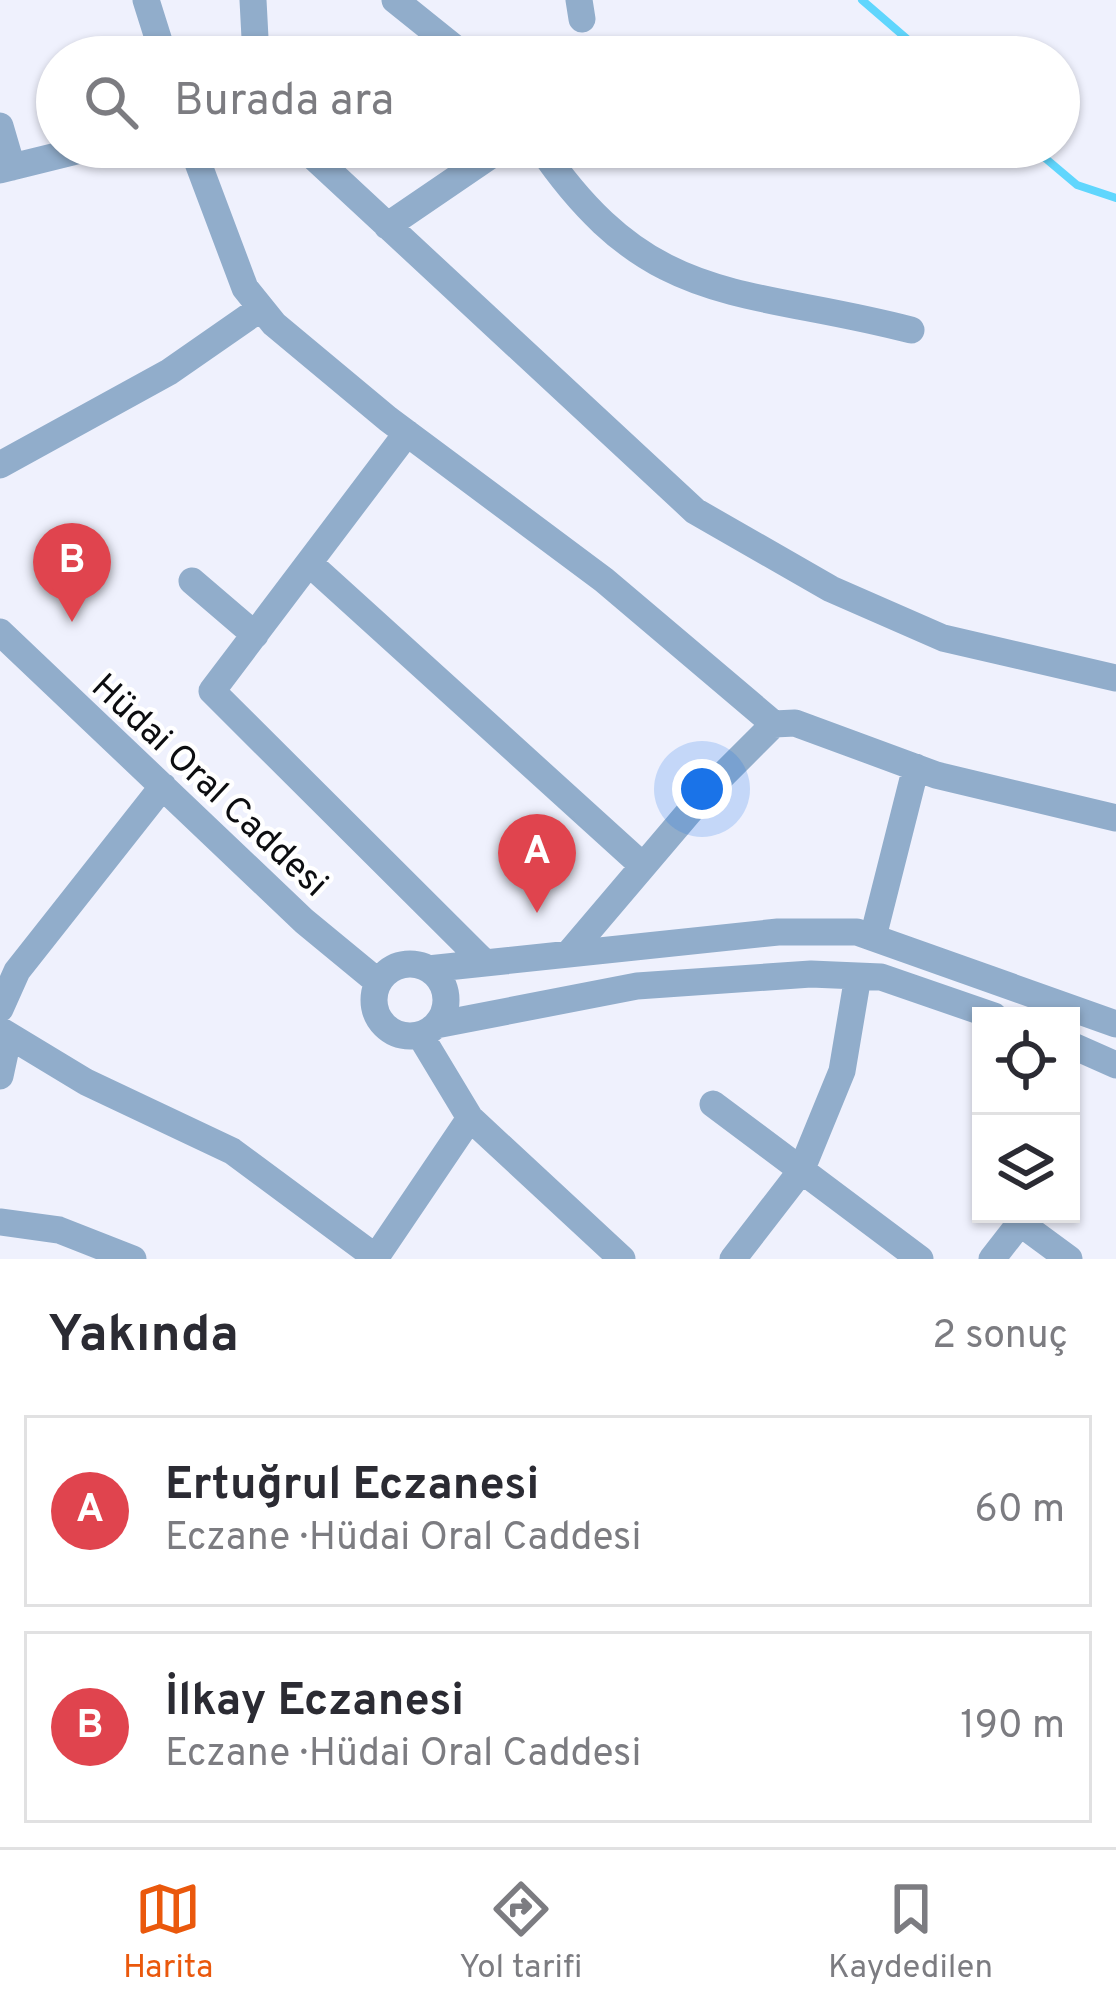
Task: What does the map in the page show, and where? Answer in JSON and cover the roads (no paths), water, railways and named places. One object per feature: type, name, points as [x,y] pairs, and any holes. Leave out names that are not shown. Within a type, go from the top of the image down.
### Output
[{"type":"street","points":[[146,0],[157,36]]},
{"type":"street","points":[[253,0],[255,36]]},
{"type":"street","points":[[395,0],[440,36]]},
{"type":"street","points":[[0,126],[6,168],[36,161]]},
{"type":"street","points":[[199,168],[245,288],[261,308],[407,434],[604,580],[774,724],[795,723],[916,767],[1116,818]]},
{"type":"street","points":[[325,168],[695,511],[831,589],[943,638],[1116,677]]},
{"type":"street","points":[[387,226],[472,168]]},
{"type":"street","points":[[556,168],[593,215],[676,275],[718,292],[829,309],[911,331]]},
{"type":"street","points":[[0,465],[169,372],[261,308]]},
{"type":"street","points":[[407,434],[212,691],[482,960]]},
{"type":"street","points":[[309,563],[643,866]]},
{"type":"street","points":[[192,581],[255,635]]},
{"type":"street","name":"Hüdai Oral Caddesi","points":[[0,632],[304,921],[378,982]]},
{"type":"street","points":[[571,951],[774,724]]},
{"type":"street","points":[[873,937],[916,767]]},
{"type":"street","points":[[0,1009],[17,971],[163,786]]},
{"type":"street","points":[[972,1008],[881,977],[811,974],[637,986],[402,1036],[385,1027],[375,1011],[378,982],[399,966],[428,969],[778,932],[873,937],[1116,1024]]},
{"type":"street","points":[[428,969],[445,990],[445,1009],[428,1030]]},
{"type":"street","points":[[733,1259],[801,1172],[842,1071],[858,976]]},
{"type":"street","points":[[0,1030],[86,1082],[232,1151],[377,1258],[470,1118]]},
{"type":"street","points":[[428,1030],[470,1118],[622,1259]]},
{"type":"street","points":[[0,1042],[5,1054],[0,1076]]},
{"type":"street","points":[[1080,1052],[1116,1065]]},
{"type":"street","points":[[713,1104],[920,1259]]},
{"type":"street","points":[[0,1222],[59,1230],[133,1259]]},
{"type":"street","points":[[992,1259],[1018,1223]]},
{"type":"street","points":[[1028,1223],[1070,1259]]},
{"type":"waterway","points":[[862,0],[904,36]]},
{"type":"waterway","points":[[1057,168],[1077,185],[1116,198]]},
{"type":"place","name":"İlkay Eczanesi","points":[[72,622]]},
{"type":"place","name":"Ertuğrul Eczanesi","points":[[537,913]]}]
